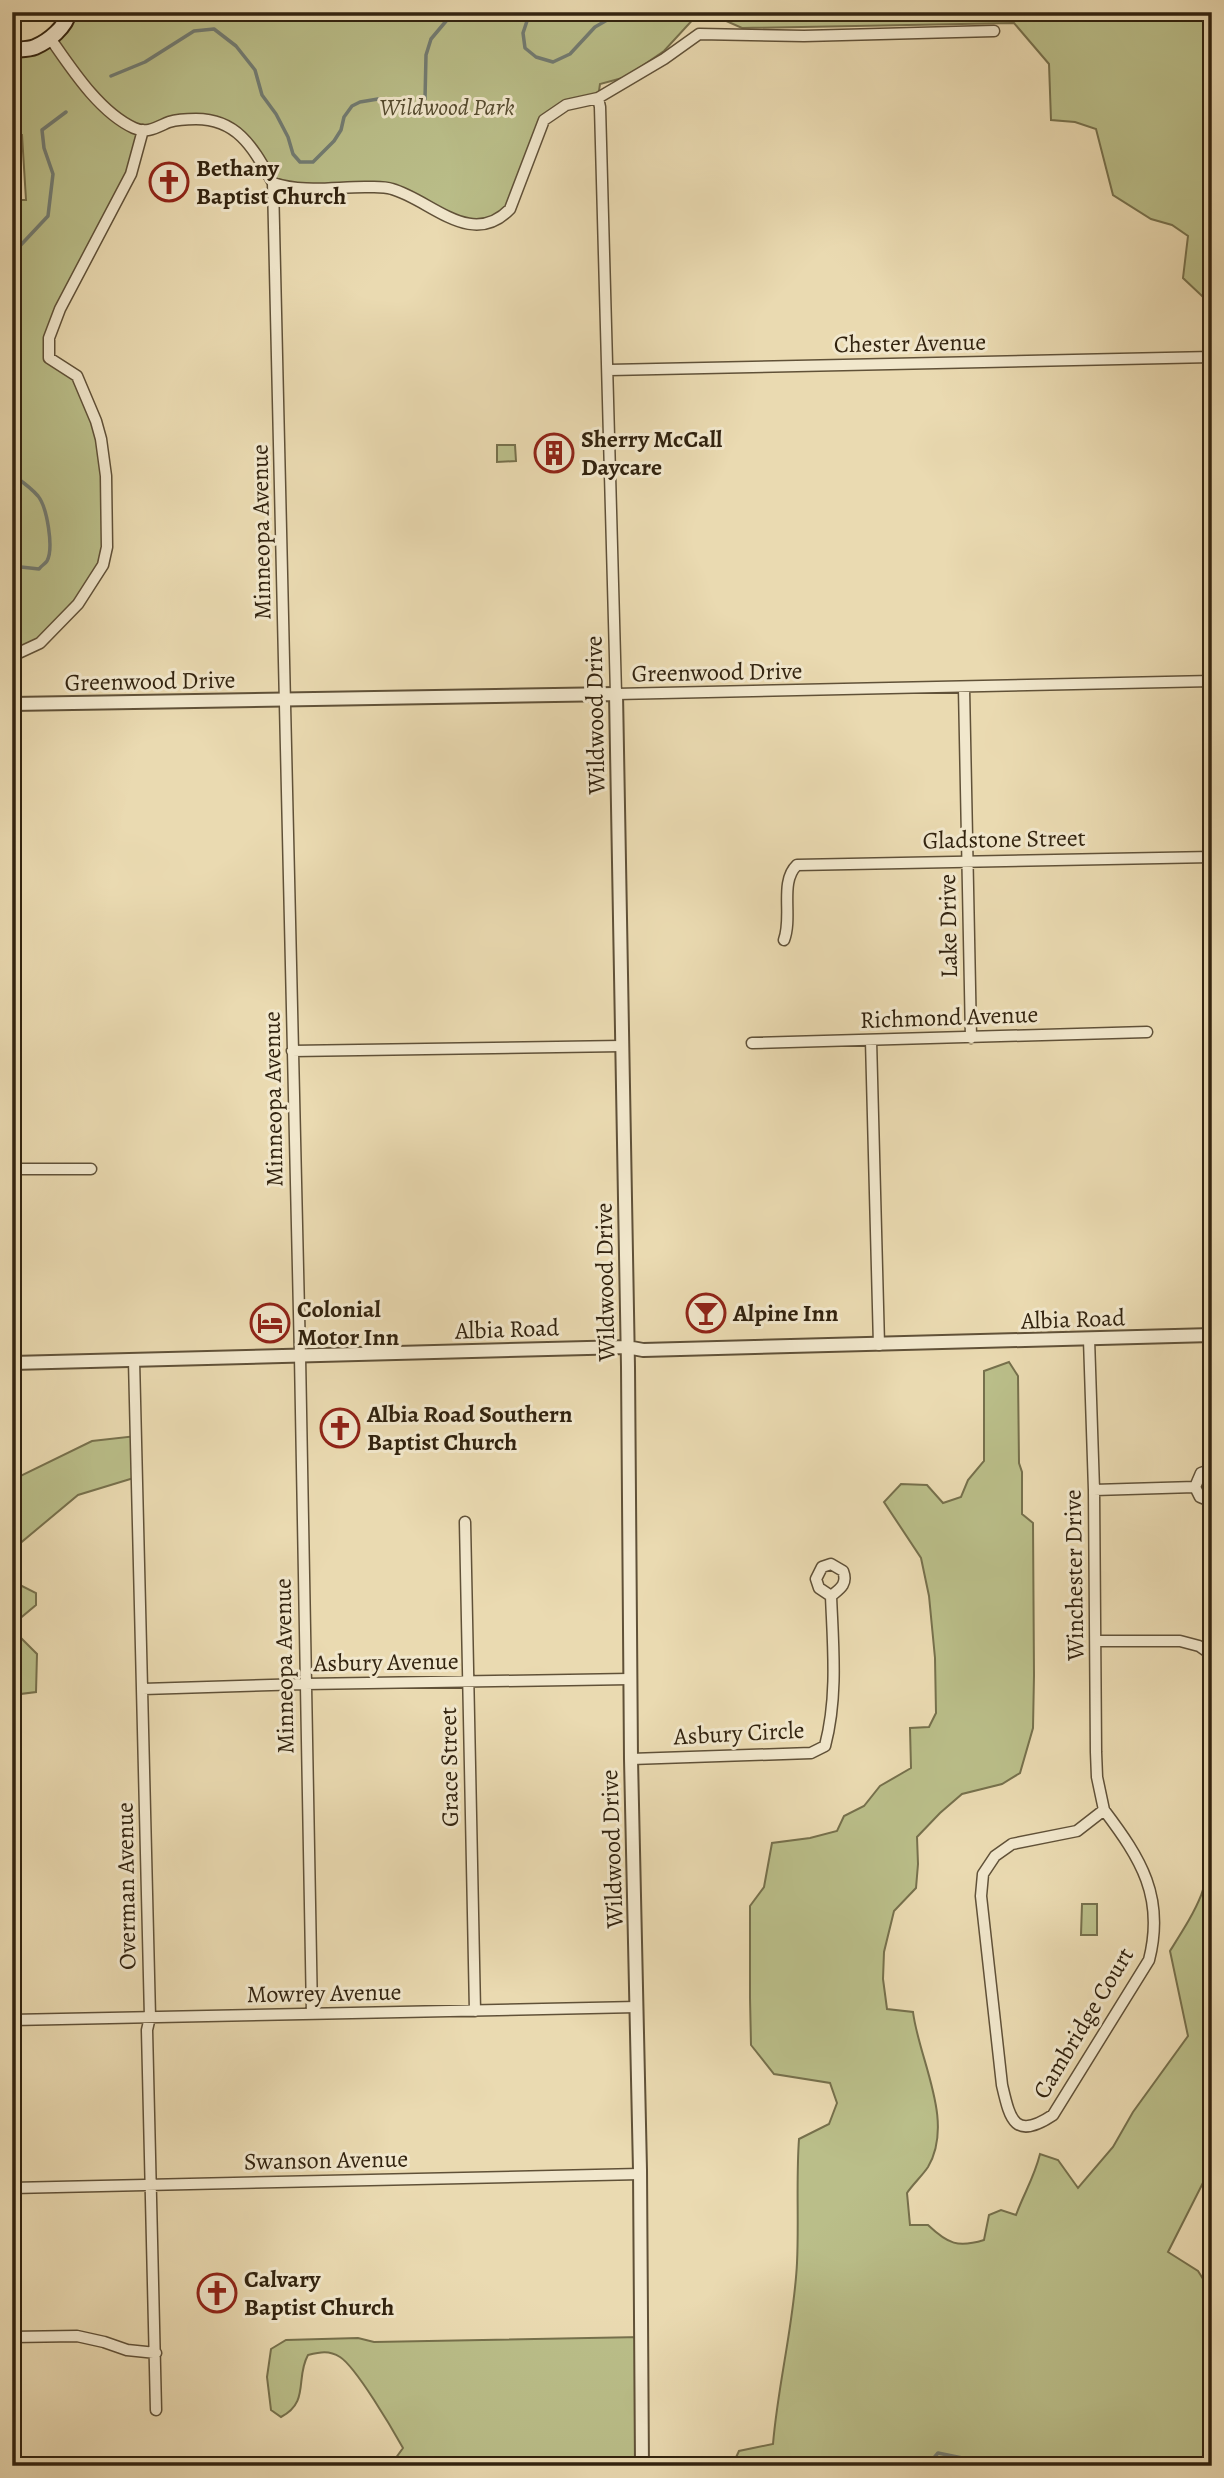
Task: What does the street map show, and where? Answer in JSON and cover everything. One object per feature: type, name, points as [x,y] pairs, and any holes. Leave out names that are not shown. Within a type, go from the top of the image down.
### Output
[{"type":"main road","points":[[12,50],[33,48],[50,38],[67,22],[69,12]]},
{"type":"street","points":[[50,38],[87,89],[135,129],[153,130],[180,119],[213,119],[224,123],[241,136],[257,154],[274,183],[291,189],[389,187],[421,200],[456,221],[478,225],[491,222],[510,209],[544,120],[566,105],[598,98],[672,54],[699,34],[804,36],[994,31]]},
{"type":"street","name":"Wildwood Drive","points":[[598,98],[609,370],[616,694],[631,1759],[640,2174],[642,2466]]},
{"type":"street","points":[[12,656],[40,643],[78,604],[103,565],[107,547],[108,511],[101,439],[92,409],[77,376],[49,358],[49,338],[60,309],[131,174],[143,130]]},
{"type":"street","name":"Minneopa Avenue","points":[[274,183],[312,2014]]},
{"type":"street","name":"Chester Avenue","points":[[609,370],[1212,357]]},
{"type":"street","name":"Greenwood Drive","points":[[12,704],[286,701],[1212,681]]},
{"type":"street","name":"Lake Drive","points":[[964,688],[971,1038]]},
{"type":"street","name":"Gladstone Street","points":[[784,940],[789,927],[788,876],[797,864],[1212,857]]},
{"type":"street","name":"Richmond Avenue","points":[[752,1043],[1147,1032]]},
{"type":"street","points":[[871,1040],[879,1345]]},
{"type":"street","points":[[292,1051],[622,1046]]},
{"type":"street","points":[[12,1169],[91,1169]]},
{"type":"street","name":"Albia Road","points":[[12,1363],[627,1347],[643,1350],[879,1345],[1212,1335]]},
{"type":"street","name":"Winchester Drive","points":[[1089,1339],[1094,1490],[1097,1777],[1104,1810]]},
{"type":"street","name":"Overman Avenue","points":[[134,1360],[150,2017],[147,2031],[156,2410]]},
{"type":"street","points":[[1212,1469],[1201,1473],[1195,1487],[1200,1497],[1212,1502]]},
{"type":"street","points":[[1094,1490],[1195,1487]]},
{"type":"street","name":"Grace Street","points":[[465,1522],[475,2011]]},
{"type":"street","name":"Asbury Circle","points":[[631,1759],[811,1753],[825,1745],[831,1726],[833,1703],[831,1596]]},
{"type":"street","points":[[1096,1641],[1180,1642],[1199,1646],[1212,1655]]},
{"type":"street","name":"Asbury Avenue","points":[[143,1689],[630,1679]]},
{"type":"street","name":"Cambridge Court","points":[[1104,1810],[1121,1832],[1148,1882],[1155,1909],[1155,1935],[1149,1960],[1053,2115],[1038,2125],[1026,2127],[1016,2123],[1009,2114],[1002,2085],[981,1896],[984,1874],[995,1856],[1012,1844],[1077,1831],[1104,1810]]},
{"type":"street","name":"Mowrey Avenue","points":[[12,2020],[637,2007]]},
{"type":"street","name":"Swanson Avenue","points":[[12,2188],[640,2174]]},
{"type":"street","points":[[12,2337],[77,2336],[127,2350],[156,2353]]},
{"type":"green space","name":"Wildwood Park","points":[[69,12],[1212,12],[1212,288],[1202,296],[1183,278],[1188,236],[1172,225],[1151,219],[1113,195],[1096,129],[1075,122],[1051,120],[1049,64],[1014,23],[742,28],[715,16],[697,15],[664,51],[626,77],[600,84],[598,98],[566,105],[544,120],[510,209],[478,225],[403,192],[273,183],[256,154],[224,123],[180,119],[147,131],[131,174],[60,309],[49,358],[77,376],[101,439],[103,565],[40,643],[12,656],[12,200],[26,200],[22,135],[12,135],[12,50],[33,48]]},
{"type":"green space","points":[[497,445],[515,445],[516,461],[497,462]]},
{"type":"green space","points":[[1009,1362],[1018,1376],[1022,1514],[1033,1523],[1033,1728],[1020,1773],[1002,1784],[962,1794],[917,1837],[916,1888],[894,1911],[884,1952],[883,1979],[887,2009],[913,2012],[937,2110],[935,2149],[928,2167],[907,2193],[910,2225],[928,2225],[954,2243],[967,2244],[984,2240],[989,2215],[1001,2210],[1016,2215],[1040,2154],[1058,2160],[1078,2188],[1113,2147],[1133,2112],[1188,2036],[1170,1951],[1201,1896],[1209,1869],[1212,1834],[1212,2165],[1168,2252],[1198,2271],[1212,2293],[1212,2466],[732,2466],[739,2451],[773,2444],[795,2286],[799,2139],[829,2124],[837,2103],[830,2083],[774,2074],[751,2045],[750,1906],[764,1887],[772,1843],[837,1831],[844,1816],[864,1806],[880,1786],[911,1768],[910,1728],[929,1727],[936,1713],[935,1658],[929,1596],[921,1558],[884,1502],[901,1484],[927,1485],[943,1503],[961,1497],[968,1480],[984,1461],[984,1371]]},
{"type":"green space","points":[[136,1436],[137,1477],[78,1495],[12,1550],[12,1480],[92,1441]]},
{"type":"green space","points":[[12,1581],[36,1593],[36,1605],[12,1625]]},
{"type":"green space","points":[[12,1629],[37,1654],[36,1692],[12,1695]]},
{"type":"green space","points":[[1082,1904],[1097,1904],[1097,1935],[1081,1935]]},
{"type":"green space","points":[[641,2337],[642,2466],[390,2466],[403,2448],[355,2373],[340,2357],[328,2352],[308,2355],[302,2372],[299,2397],[290,2411],[281,2417],[271,2410],[267,2377],[271,2349],[286,2340],[358,2338],[374,2342]]},
{"type":"waterway","points":[[111,76],[145,62],[194,31],[214,29],[236,46],[255,70],[262,95],[276,114],[293,154],[300,162],[313,162],[334,141],[352,106],[378,99],[415,109],[425,99],[426,55],[431,39],[452,14],[457,12]]},
{"type":"waterway","points":[[530,12],[523,33],[525,48],[536,57],[553,62],[570,54],[595,27],[621,12]]},
{"type":"waterway","points":[[12,278],[18,248],[48,216],[53,174],[44,148],[42,130],[66,112]]},
{"type":"waterway","points":[[12,479],[17,478],[36,493],[41,501],[50,547],[47,561],[39,569],[12,566]]},
{"type":"waterway","points":[[927,2466],[938,2453],[1028,2466]]},
{"type":"place","name":"Bethany Baptist Church","points":[[169,182]]},
{"type":"place","name":"Sherry McCall Daycare","points":[[554,453]]},
{"type":"place","name":"Alpine Inn","points":[[706,1313]]},
{"type":"place","name":"Colonial Motor Inn","points":[[270,1323]]},
{"type":"place","name":"Albia Road Southern Baptist Church","points":[[340,1428]]},
{"type":"place","name":"Calvary Baptist Church","points":[[217,2293]]}]
